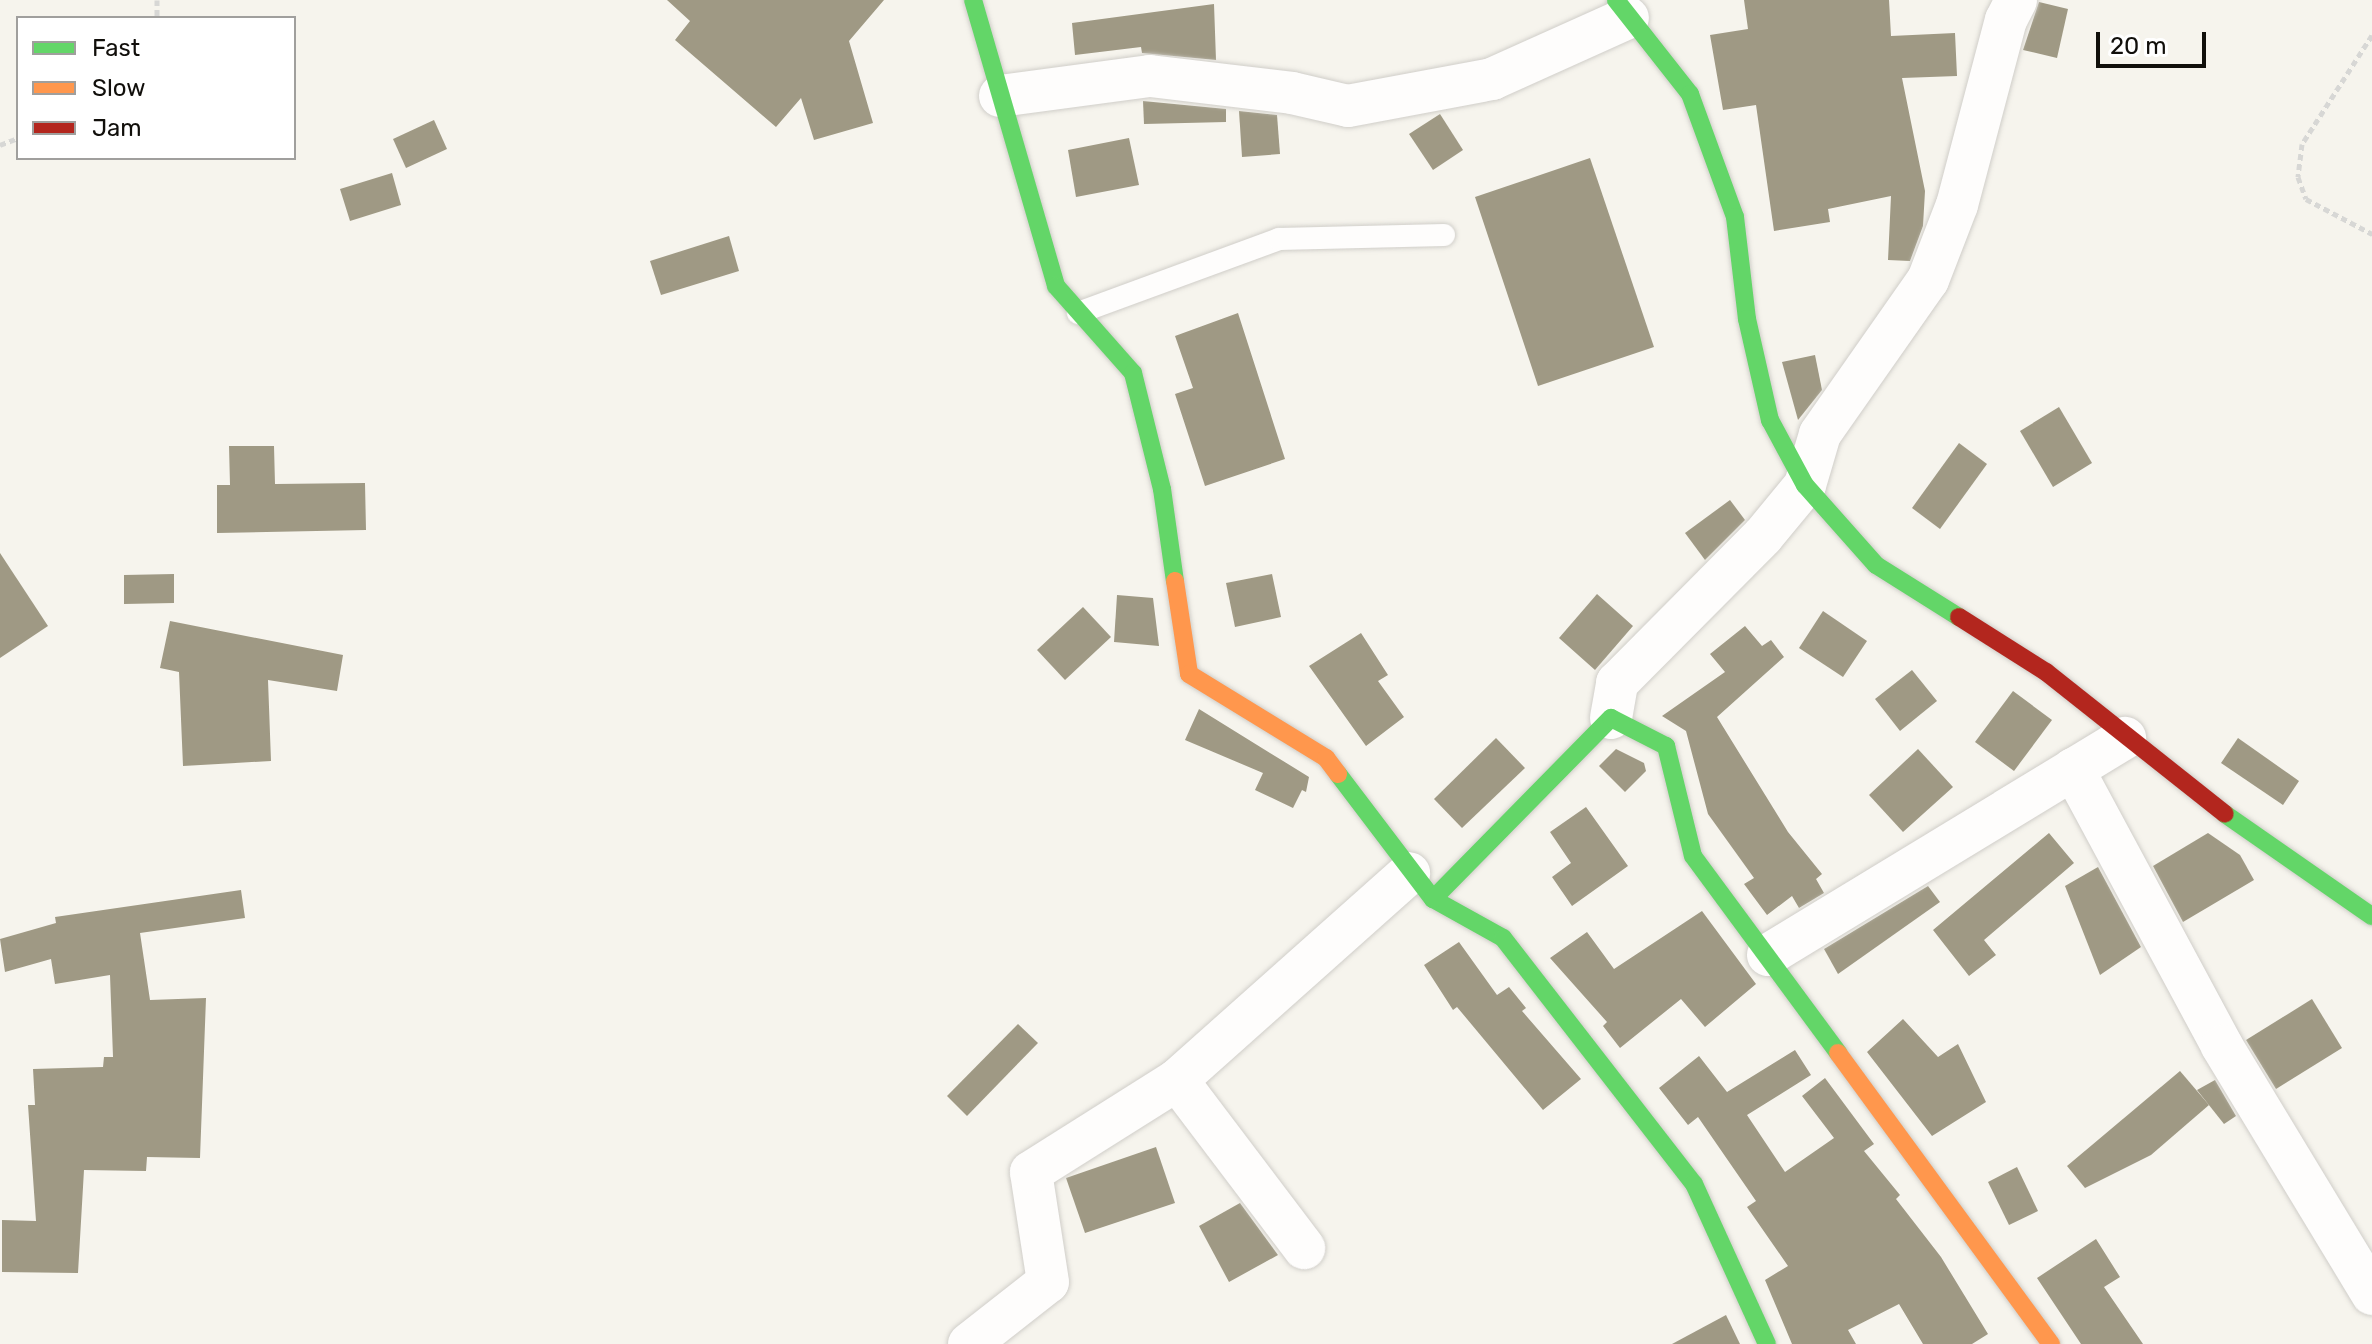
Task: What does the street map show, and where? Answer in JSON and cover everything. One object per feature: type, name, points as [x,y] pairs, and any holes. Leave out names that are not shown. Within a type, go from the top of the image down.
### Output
[{"type":"street","points":[[973,0],[1056,286],[1133,373],[1149,423],[1189,674],[1326,758],[1421,886],[1503,938],[1694,1184],[1767,1344]]},
{"type":"street","points":[[969,1344],[1048,1282],[1031,1172],[1177,1080],[1421,886],[1611,718],[1617,683],[1763,536],[1805,485],[1820,434],[1928,280],[1957,205],[2006,20],[2016,0]]},
{"type":"street","points":[[1000,96],[1150,76],[1292,93],[1348,106],[1492,79],[1622,9],[1690,94],[1735,217],[1747,319],[1770,420],[1805,485],[1876,565],[2046,672],[2181,784],[2372,916]]},
{"type":"street","points":[[1611,718],[1666,746],[1693,856],[2051,1344]]},
{"type":"street","points":[[1768,955],[2125,738]]},
{"type":"street","points":[[2073,769],[2222,1046],[2372,1294]]},
{"type":"street","points":[[1177,1080],[1304,1248]]},
{"type":"lane","points":[[1078,313],[1279,239],[1444,235]]},
{"type":"path","points":[[2372,35],[2302,144],[2298,177],[2306,199],[2372,234]]},
{"type":"building","points":[[667,0],[884,0],[849,41],[873,123],[814,140],[801,98],[776,127],[675,40],[690,21]]},
{"type":"building","points":[[1744,0],[1889,0],[1891,36],[1955,33],[1957,76],[1902,78],[1925,191],[1923,226],[1910,261],[1888,260],[1891,196],[1828,209],[1830,222],[1774,231],[1756,105],[1723,110],[1710,35],[1748,29]]},
{"type":"building","points":[[2039,2],[2068,9],[2057,58],[2023,50]]},
{"type":"building","points":[[1214,4],[1216,60],[1142,53],[1141,47],[1075,55],[1072,23]]},
{"type":"building","points":[[1143,101],[1226,109],[1226,122],[1144,124]]},
{"type":"building","points":[[1239,111],[1277,115],[1280,154],[1242,157]]},
{"type":"building","points":[[1440,114],[1463,150],[1433,170],[1409,134]]},
{"type":"building","points":[[434,120],[447,149],[406,168],[393,139]]},
{"type":"building","points":[[1129,138],[1139,185],[1076,197],[1068,150]]},
{"type":"building","points":[[1590,158],[1654,347],[1538,386],[1475,197]]},
{"type":"building","points":[[392,173],[401,205],[350,221],[340,189]]},
{"type":"building","points":[[729,236],[739,271],[661,295],[650,261]]},
{"type":"building","points":[[1238,313],[1285,459],[1205,486],[1175,394],[1193,388],[1175,336]]},
{"type":"building","points":[[1815,355],[1822,390],[1798,420],[1782,362]]},
{"type":"building","points":[[2059,407],[2092,463],[2053,487],[2020,431]]},
{"type":"building","points":[[1959,443],[1987,464],[1940,529],[1912,508]]},
{"type":"building","points":[[229,446],[274,446],[275,484],[365,483],[366,530],[217,533],[217,485],[230,485]]},
{"type":"building","points":[[1730,500],[1745,520],[1705,560],[1685,533]]},
{"type":"building","points":[[0,553],[48,626],[0,658]]},
{"type":"building","points":[[174,574],[174,603],[124,604],[124,575]]},
{"type":"building","points":[[1272,574],[1281,617],[1235,627],[1226,583]]},
{"type":"building","points":[[1597,594],[1633,626],[1595,670],[1559,638]]},
{"type":"building","points":[[1117,595],[1153,598],[1159,646],[1114,642]]},
{"type":"building","points":[[1083,607],[1111,637],[1065,680],[1037,650]]},
{"type":"building","points":[[1823,611],[1867,641],[1843,677],[1799,648]]},
{"type":"building","points":[[170,621],[343,655],[337,691],[268,680],[271,761],[183,766],[179,672],[160,668]]},
{"type":"building","points":[[1745,626],[1762,646],[1771,640],[1784,657],[1717,717],[1788,832],[1822,874],[1816,879],[1824,893],[1799,908],[1792,896],[1767,915],[1744,884],[1754,878],[1708,814],[1686,731],[1662,716],[1725,672],[1710,654]]},
{"type":"building","points":[[1361,633],[1388,675],[1378,681],[1404,717],[1366,746],[1309,666]]},
{"type":"building","points":[[1912,670],[1937,701],[1900,731],[1875,699]]},
{"type":"building","points":[[2013,691],[2052,720],[2014,771],[1975,742]]},
{"type":"building","points":[[1199,709],[1309,777],[1306,792],[1302,790],[1293,808],[1255,790],[1263,773],[1185,740]]},
{"type":"building","points":[[1496,738],[1525,768],[1462,828],[1434,799]]},
{"type":"building","points":[[2238,738],[2299,781],[2283,805],[2221,763]]},
{"type":"building","points":[[1616,749],[1644,763],[1646,771],[1625,792],[1599,766]]},
{"type":"building","points":[[1918,749],[1953,787],[1903,832],[1869,795]]},
{"type":"building","points":[[1586,807],[1628,866],[1572,906],[1552,877],[1571,863],[1550,832]]},
{"type":"building","points":[[2049,833],[2074,863],[1984,940],[1996,955],[1969,976],[1933,930]]},
{"type":"building","points":[[2208,833],[2240,855],[2254,880],[2183,922],[2153,866]]},
{"type":"building","points":[[2098,867],[2141,947],[2100,975],[2065,886]]},
{"type":"building","points":[[1928,886],[1940,902],[1838,974],[1824,949]]},
{"type":"building","points":[[241,890],[245,918],[140,933],[150,1000],[206,998],[200,1158],[147,1157],[146,1171],[84,1170],[78,1273],[2,1272],[2,1220],[36,1221],[28,1105],[35,1105],[33,1069],[103,1067],[104,1057],[113,1057],[110,975],[55,984],[51,959],[5,972],[0,939],[56,923],[55,917]]},
{"type":"building","points":[[1702,911],[1756,984],[1705,1027],[1681,999],[1620,1048],[1603,1026],[1607,1022],[1550,958],[1587,932],[1614,969]]},
{"type":"building","points":[[1459,942],[1497,995],[1509,987],[1526,1008],[1522,1011],[1581,1079],[1543,1110],[1457,1007],[1453,1010],[1424,965]]},
{"type":"building","points":[[2312,999],[2342,1048],[2276,1089],[2246,1040]]},
{"type":"building","points":[[1903,1019],[1938,1057],[1958,1044],[1986,1102],[1932,1136],[1867,1052]]},
{"type":"building","points":[[1018,1024],[1038,1043],[967,1116],[947,1096]]},
{"type":"building","points":[[1795,1050],[1811,1075],[1747,1115],[1785,1172],[1834,1138],[1802,1096],[1825,1078],[1874,1144],[1864,1151],[1900,1195],[1896,1199],[1941,1257],[1988,1334],[1972,1344],[1923,1344],[1899,1304],[1848,1330],[1856,1344],[1792,1344],[1765,1280],[1788,1266],[1747,1207],[1756,1201],[1698,1117],[1688,1125],[1659,1088],[1699,1056],[1727,1092]]},
{"type":"building","points":[[2180,1071],[2209,1105],[2151,1155],[2085,1188],[2067,1166]]},
{"type":"building","points":[[2215,1080],[2236,1116],[2224,1124],[2197,1090]]},
{"type":"building","points":[[1156,1147],[1175,1203],[1085,1233],[1066,1178]]},
{"type":"building","points":[[2017,1167],[2038,1211],[2009,1225],[1988,1182]]},
{"type":"building","points":[[1240,1203],[1278,1255],[1229,1282],[1199,1226]]},
{"type":"building","points":[[2096,1239],[2120,1277],[2104,1287],[2143,1344],[2081,1344],[2037,1278]]},
{"type":"building","points":[[1726,1315],[1740,1344],[1672,1344]]},
{"type":"traffic: fast","points":[[973,0],[1056,286],[1133,373],[1162,489],[1175,581]]},
{"type":"traffic: fast","points":[[1616,0],[1690,94],[1735,217],[1747,319],[1770,420],[1805,485],[1876,565],[1959,617]]},
{"type":"traffic: fast","points":[[1433,899],[1611,718],[1666,746],[1693,856],[1838,1053]]},
{"type":"traffic: fast","points":[[1338,774],[1433,899],[1503,938],[1694,1184],[1767,1344]]},
{"type":"traffic: fast","points":[[2225,814],[2372,916]]},
{"type":"traffic: slow","points":[[1175,581],[1189,674],[1326,758],[1338,774]]},
{"type":"traffic: slow","points":[[1838,1053],[2051,1344]]},
{"type":"traffic: jam","points":[[1959,617],[2046,672],[2225,814]]}]
